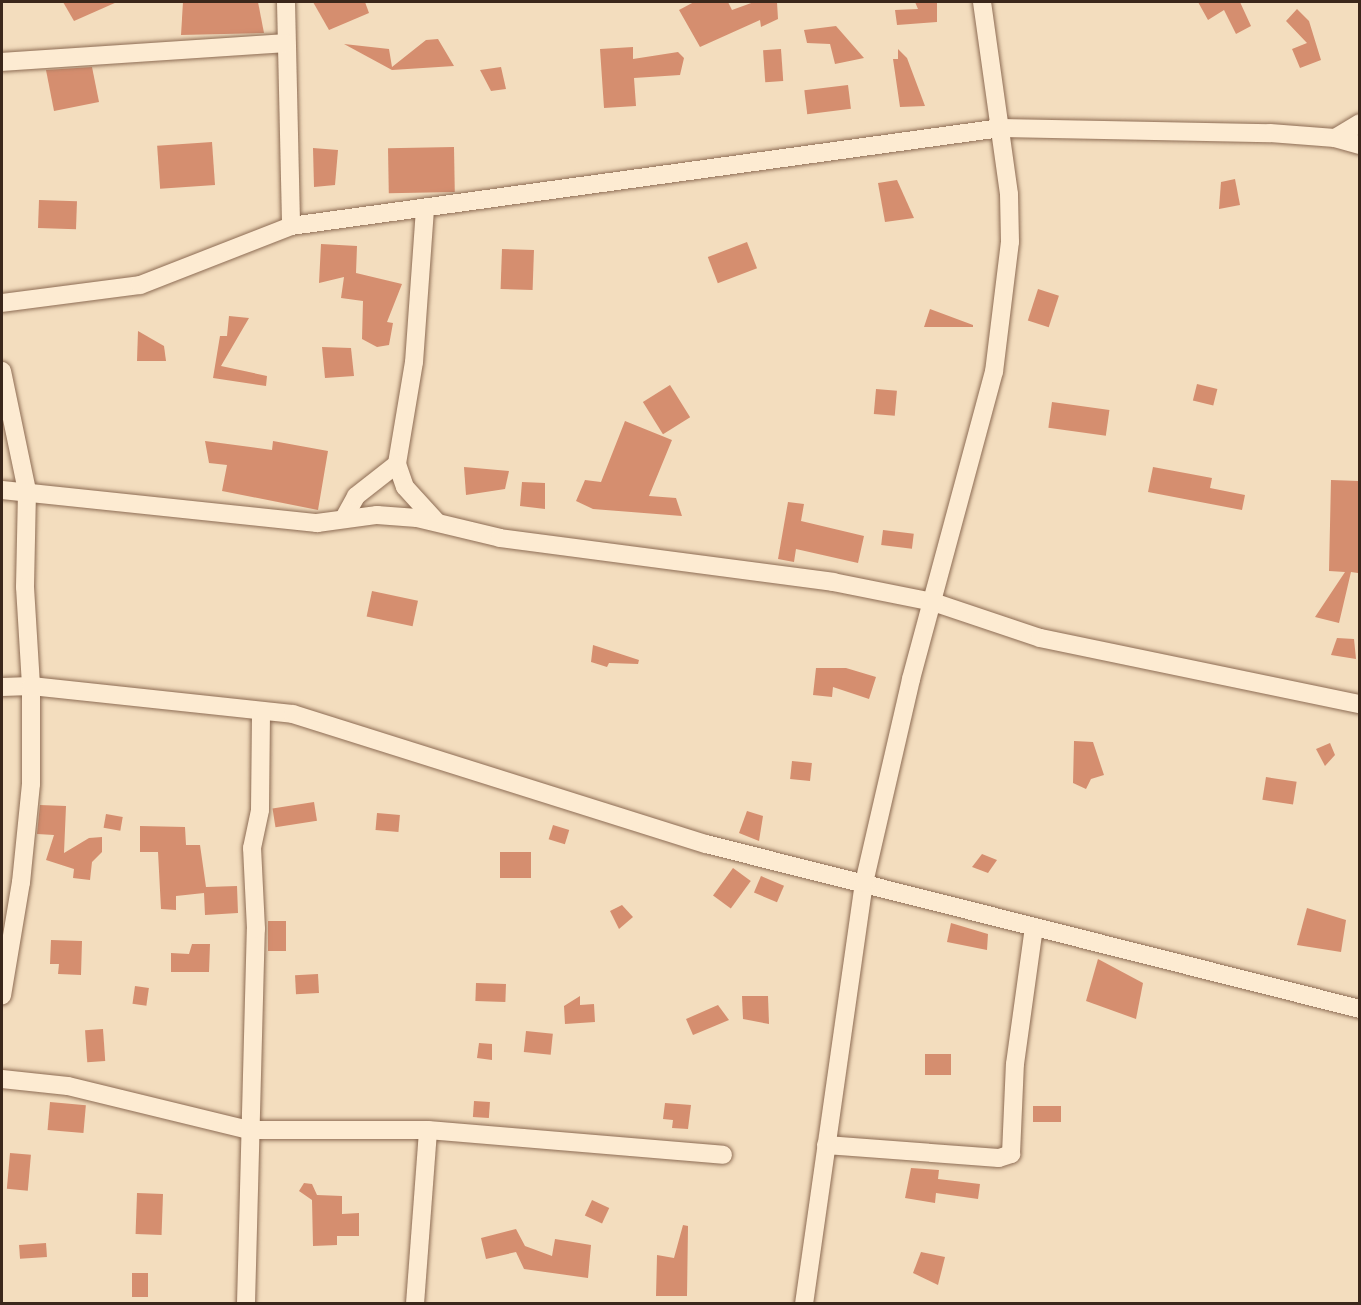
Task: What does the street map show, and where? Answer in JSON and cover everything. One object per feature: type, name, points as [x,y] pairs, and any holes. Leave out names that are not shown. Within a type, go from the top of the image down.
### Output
[{"type":"street","points":[[285,2],[291,226]]},
{"type":"street","points":[[804,1304],[864,883],[933,602],[994,372],[1010,242],[1001,128],[982,2]]},
{"type":"street","points":[[2,62],[285,43]]},
{"type":"street","points":[[1335,138],[1359,123]]},
{"type":"street","points":[[2,303],[140,285],[291,226],[1001,128],[1335,138],[1359,145]]},
{"type":"street","points":[[425,208],[414,362],[398,464],[405,487],[418,506],[444,528]]},
{"type":"street","points":[[2,370],[27,491],[25,587],[32,686],[29,806],[2,995]]},
{"type":"street","points":[[345,518],[356,496],[398,464]]},
{"type":"street","points":[[2,490],[317,523],[345,518],[417,518],[444,528],[833,582],[933,602],[1040,638],[1359,704]]},
{"type":"street","points":[[2,687],[32,686],[293,714],[706,844],[1359,1009]]},
{"type":"street","points":[[246,1304],[256,929],[252,848],[260,810],[261,711]]},
{"type":"street","points":[[826,1145],[999,1158],[1011,1154],[1015,1064],[1034,927]]},
{"type":"street","points":[[2,1079],[68,1086],[249,1130],[428,1130],[723,1155]]},
{"type":"street","points":[[415,1304],[428,1130]]},
{"type":"building","points":[[63,2],[117,2],[74,21]]},
{"type":"building","points":[[183,2],[258,2],[264,33],[181,35]]},
{"type":"building","points":[[313,2],[365,2],[369,13],[329,30]]},
{"type":"building","points":[[694,2],[728,2],[732,10],[754,2],[777,2],[778,19],[761,27],[760,20],[700,47],[679,10]]},
{"type":"building","points":[[915,2],[937,2],[937,22],[897,25],[895,10],[918,9]]},
{"type":"building","points":[[1198,2],[1240,2],[1251,26],[1236,34],[1224,10],[1208,20]]},
{"type":"building","points":[[1297,9],[1309,21],[1321,60],[1300,68],[1292,49],[1307,43],[1286,21]]},
{"type":"building","points":[[836,26],[864,58],[835,64],[830,44],[807,43],[804,30]]},
{"type":"building","points":[[438,39],[454,66],[392,70],[344,44],[389,49],[392,67],[426,40]]},
{"type":"building","points":[[633,47],[633,59],[678,52],[684,58],[680,75],[634,78],[636,106],[604,108],[600,49]]},
{"type":"building","points":[[781,49],[783,81],[765,82],[763,50]]},
{"type":"building","points":[[898,49],[907,58],[925,106],[900,107],[893,59],[898,59]]},
{"type":"building","points":[[92,67],[99,102],[54,111],[46,70]]},
{"type":"building","points":[[501,67],[506,89],[491,91],[480,70]]},
{"type":"building","points":[[848,85],[851,109],[807,114],[804,90]]},
{"type":"building","points":[[212,142],[215,185],[160,189],[157,146]]},
{"type":"building","points":[[454,147],[455,192],[389,193],[388,148]]},
{"type":"building","points":[[313,148],[338,150],[335,185],[314,187]]},
{"type":"building","points":[[1235,179],[1240,205],[1219,209],[1221,182]]},
{"type":"building","points":[[897,180],[914,218],[885,222],[878,183]]},
{"type":"building","points":[[39,200],[77,201],[76,229],[38,228]]},
{"type":"building","points":[[747,242],[757,268],[718,283],[708,257]]},
{"type":"building","points":[[321,244],[357,246],[356,273],[402,284],[387,322],[393,323],[389,345],[377,347],[362,339],[363,301],[341,298],[344,277],[319,283]]},
{"type":"building","points":[[502,249],[534,250],[533,290],[501,289]]},
{"type":"building","points":[[1038,289],[1059,296],[1049,327],[1028,320]]},
{"type":"building","points":[[930,309],[973,325],[973,327],[924,327]]},
{"type":"building","points":[[229,316],[249,318],[221,366],[267,376],[266,386],[213,378],[220,336],[227,336]]},
{"type":"building","points":[[138,331],[164,346],[166,361],[137,361]]},
{"type":"building","points":[[322,347],[351,348],[354,376],[325,378]]},
{"type":"building","points":[[1197,384],[1217,389],[1213,406],[1193,400]]},
{"type":"building","points":[[670,385],[690,417],[663,434],[643,402]]},
{"type":"building","points":[[876,389],[897,391],[895,416],[874,414]]},
{"type":"building","points":[[1052,402],[1109,410],[1106,436],[1048,428]]},
{"type":"building","points":[[625,421],[672,440],[649,496],[676,498],[682,516],[593,509],[576,501],[585,480],[601,482]]},
{"type":"building","points":[[205,441],[272,450],[273,441],[328,451],[318,510],[222,491],[227,465],[209,463]]},
{"type":"building","points":[[464,467],[509,471],[505,489],[466,495]]},
{"type":"building","points":[[1153,467],[1212,478],[1210,488],[1245,495],[1242,510],[1148,492]]},
{"type":"building","points":[[1331,480],[1359,481],[1358,573],[1351,572],[1339,623],[1315,617],[1345,572],[1329,571]]},
{"type":"building","points":[[522,482],[545,483],[545,509],[520,506]]},
{"type":"building","points":[[788,502],[804,504],[801,521],[864,536],[858,563],[796,549],[794,562],[778,559]]},
{"type":"building","points":[[883,530],[914,534],[912,549],[881,545]]},
{"type":"building","points":[[372,591],[418,601],[413,626],[367,616]]},
{"type":"building","points":[[1337,638],[1354,639],[1356,659],[1331,655]]},
{"type":"building","points":[[593,645],[639,660],[638,664],[609,663],[607,667],[591,662]]},
{"type":"building","points":[[816,668],[846,668],[876,677],[869,699],[833,687],[832,697],[813,695]]},
{"type":"building","points":[[1074,741],[1093,742],[1104,775],[1091,779],[1086,789],[1073,783]]},
{"type":"building","points":[[1330,743],[1335,755],[1325,766],[1316,749]]},
{"type":"building","points":[[792,761],[812,763],[810,781],[790,779]]},
{"type":"building","points":[[1266,777],[1297,782],[1293,805],[1262,800]]},
{"type":"building","points":[[314,802],[317,821],[275,827],[273,809]]},
{"type":"building","points":[[40,805],[66,806],[64,853],[89,838],[102,837],[102,852],[92,862],[90,880],[73,878],[74,869],[46,860],[54,835],[37,834]]},
{"type":"building","points":[[747,811],[763,816],[759,841],[739,833]]},
{"type":"building","points":[[377,813],[400,815],[398,832],[376,830]]},
{"type":"building","points":[[106,814],[123,817],[120,831],[104,828]]},
{"type":"building","points":[[553,825],[569,830],[565,844],[549,839]]},
{"type":"building","points":[[140,826],[185,827],[186,845],[200,845],[206,887],[237,886],[238,913],[205,915],[204,893],[176,896],[176,910],[161,909],[158,852],[140,852]]},
{"type":"building","points":[[500,852],[531,852],[531,878],[500,878]]},
{"type":"building","points":[[982,854],[997,860],[988,873],[972,867]]},
{"type":"building","points":[[733,868],[751,881],[731,908],[713,896]]},
{"type":"building","points":[[761,876],[784,886],[777,902],[754,893]]},
{"type":"building","points":[[622,905],[633,917],[619,929],[610,911]]},
{"type":"building","points":[[1307,908],[1346,920],[1341,952],[1297,945]]},
{"type":"building","points":[[268,921],[286,921],[286,951],[268,951]]},
{"type":"building","points":[[951,923],[988,934],[987,950],[947,942]]},
{"type":"building","points":[[51,940],[82,941],[81,975],[58,974],[59,964],[50,964]]},
{"type":"building","points":[[192,944],[210,944],[209,972],[171,972],[171,953],[189,954]]},
{"type":"building","points":[[1098,959],[1143,983],[1136,1019],[1086,1001]]},
{"type":"building","points":[[318,974],[319,993],[296,994],[295,975]]},
{"type":"building","points":[[476,983],[506,984],[505,1002],[475,1001]]},
{"type":"building","points":[[135,986],[149,988],[146,1006],[132,1004]]},
{"type":"building","points":[[580,996],[580,1005],[594,1004],[595,1022],[565,1024],[564,1006]]},
{"type":"building","points":[[742,996],[768,996],[769,1024],[743,1019]]},
{"type":"building","points":[[718,1005],[729,1020],[693,1035],[686,1019]]},
{"type":"building","points":[[103,1029],[105,1061],[87,1062],[85,1030]]},
{"type":"building","points":[[526,1031],[553,1034],[551,1055],[524,1052]]},
{"type":"building","points":[[479,1043],[492,1044],[492,1060],[477,1058]]},
{"type":"building","points":[[925,1054],[951,1054],[951,1075],[925,1075]]},
{"type":"building","points":[[474,1101],[490,1102],[489,1118],[473,1117]]},
{"type":"building","points":[[50,1102],[86,1105],[83,1133],[48,1130]]},
{"type":"building","points":[[665,1103],[691,1105],[688,1129],[672,1128],[673,1120],[663,1119]]},
{"type":"building","points":[[1033,1106],[1061,1106],[1061,1122],[1033,1122]]},
{"type":"building","points":[[10,1153],[31,1155],[28,1191],[7,1189]]},
{"type":"building","points":[[911,1168],[939,1170],[938,1179],[980,1184],[978,1199],[936,1193],[935,1203],[905,1198]]},
{"type":"building","points":[[304,1183],[312,1184],[317,1195],[342,1196],[342,1214],[359,1213],[359,1236],[337,1236],[337,1245],[313,1246],[312,1200],[299,1191]]},
{"type":"building","points":[[137,1193],[163,1194],[162,1235],[136,1234]]},
{"type":"building","points":[[592,1200],[609,1208],[602,1223],[585,1215]]},
{"type":"building","points":[[683,1225],[688,1226],[687,1296],[656,1296],[657,1255],[674,1258]]},
{"type":"building","points":[[516,1229],[525,1246],[552,1256],[555,1239],[591,1245],[588,1278],[524,1269],[516,1252],[486,1259],[481,1238]]},
{"type":"building","points":[[46,1243],[47,1257],[20,1259],[19,1245]]},
{"type":"building","points":[[921,1252],[945,1257],[938,1285],[913,1273]]},
{"type":"building","points":[[132,1273],[148,1273],[148,1297],[132,1297]]}]
